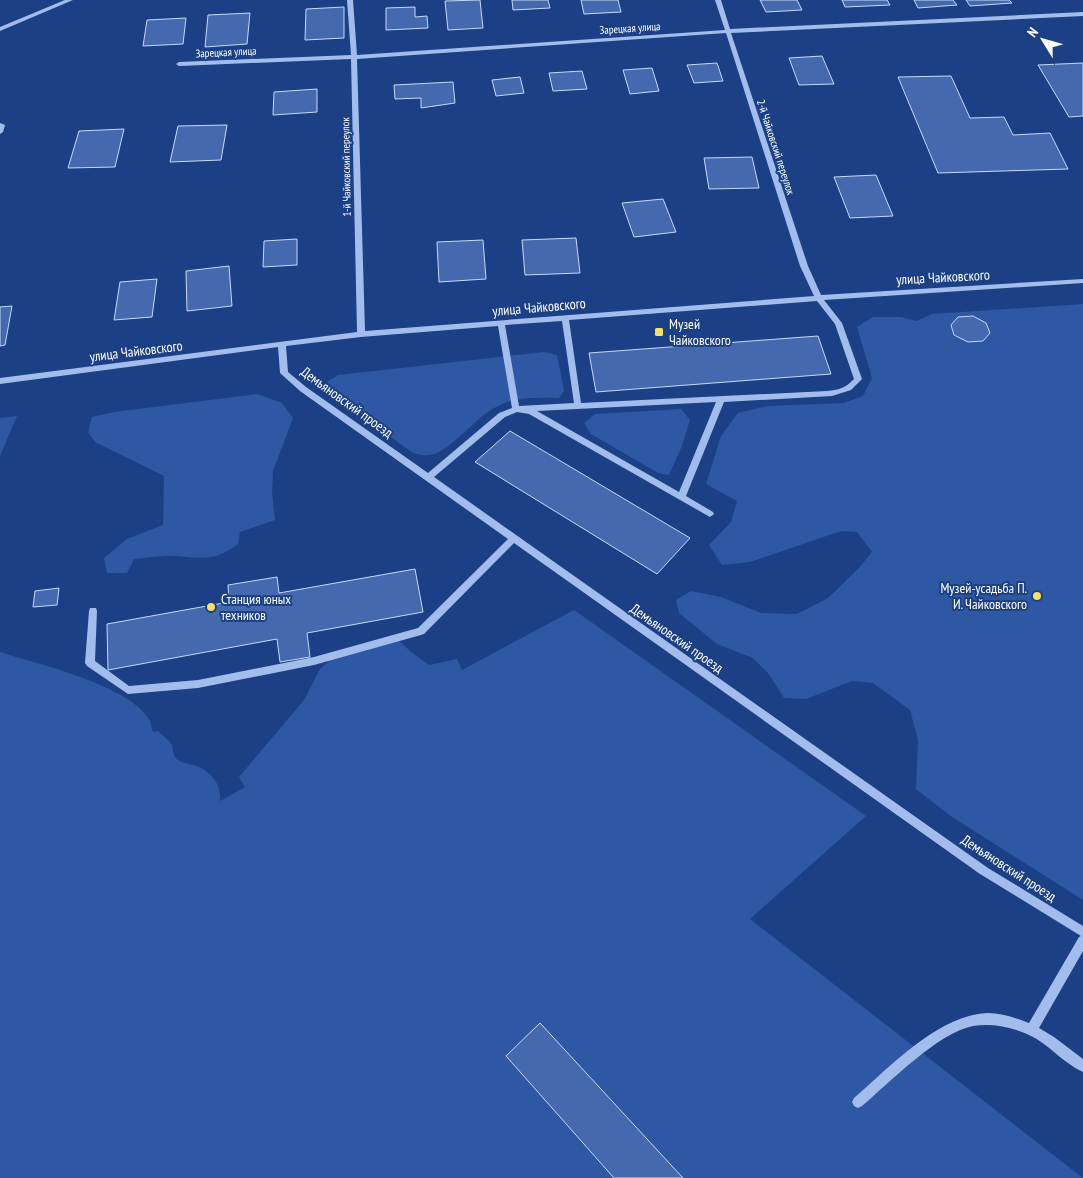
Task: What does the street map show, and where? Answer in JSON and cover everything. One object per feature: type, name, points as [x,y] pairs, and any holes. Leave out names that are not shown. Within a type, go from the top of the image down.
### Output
[{"type":"street","points":[[0,29],[70,0]]},
{"type":"street","name":"1-й Чайковский переулок","points":[[350,0],[354,57],[361,334]]},
{"type":"street","name":"2-й Чайковский переулок","points":[[718,0],[804,266],[819,298],[838,323],[854,363],[858,379],[852,387],[842,392],[721,399]]},
{"type":"street","name":"Зарецкая улица","points":[[179,64],[354,57],[729,31],[1083,14]]},
{"type":"street","points":[[0,125],[0,132]]},
{"type":"street","name":"улица Чайковского","points":[[0,381],[361,334],[819,298],[1083,281]]},
{"type":"street","points":[[565,318],[578,406]]},
{"type":"street","points":[[501,323],[516,409]]},
{"type":"street","name":"Демьяновский проезд","points":[[282,345],[284,373],[303,389],[984,871],[1083,932]]},
{"type":"street","points":[[429,477],[502,415],[516,409],[721,399],[681,497]]},
{"type":"street","points":[[516,409],[531,411],[710,514]]},
{"type":"street","points":[[92,611],[90,663],[128,690],[198,684],[314,662],[422,631],[513,539]]},
{"type":"street","points":[[1031,1030],[1083,941]]},
{"type":"street","points":[[858,1102],[932,1041],[946,1031],[968,1021],[987,1018],[1031,1030],[1083,1066]]},
{"type":"shaded area","points":[[1083,304],[1083,900],[952,817],[916,789],[918,740],[910,710],[873,683],[852,681],[806,699],[784,698],[768,673],[753,658],[717,644],[679,613],[676,600],[691,591],[721,597],[761,613],[797,614],[828,598],[858,569],[872,552],[857,532],[841,531],[750,562],[722,565],[709,545],[731,522],[737,501],[706,484],[721,436],[738,413],[767,406],[844,403],[863,396],[872,378],[857,327],[873,317],[901,317],[917,321],[932,314]]},
{"type":"shaded area","points":[[544,352],[557,355],[564,391],[559,398],[528,398],[498,406],[446,448],[429,455],[413,453],[330,393],[327,382],[338,375]]},
{"type":"shaded area","points":[[257,394],[282,403],[293,418],[273,471],[272,492],[275,520],[240,532],[238,544],[222,554],[207,558],[165,556],[134,559],[127,573],[107,573],[104,558],[127,539],[163,525],[164,476],[95,442],[88,432],[92,417],[114,412]]},
{"type":"shaded area","points":[[681,409],[690,420],[682,446],[669,475],[658,473],[591,434],[584,423],[595,414]]},
{"type":"shaded area","points":[[17,416],[0,456],[0,418]]},
{"type":"shaded area","points":[[574,610],[866,816],[750,919],[1083,1178],[0,1178],[0,652],[82,678],[124,697],[140,708],[150,721],[153,732],[158,731],[171,743],[174,756],[177,759],[201,768],[211,775],[219,789],[220,801],[245,787],[239,777],[304,700],[320,669],[341,651],[393,635],[429,665],[457,659],[462,670]]},
{"type":"building","points":[[480,0],[483,28],[448,30],[445,1]]},
{"type":"building","points":[[512,0],[548,0],[550,8],[513,10]]},
{"type":"building","points":[[581,0],[618,0],[621,12],[584,14]]},
{"type":"building","points":[[760,0],[797,0],[802,10],[766,12]]},
{"type":"building","points":[[842,0],[887,0],[890,5],[845,7]]},
{"type":"building","points":[[914,0],[953,0],[957,5],[918,8]]},
{"type":"building","points":[[966,0],[1009,0],[1012,3],[970,6]]},
{"type":"building","points":[[344,7],[344,38],[305,40],[306,9]]},
{"type":"building","points":[[415,7],[415,17],[427,16],[428,28],[386,30],[386,8]]},
{"type":"building","points":[[250,13],[247,44],[205,47],[208,15]]},
{"type":"building","points":[[186,18],[183,44],[143,46],[147,20]]},
{"type":"building","points":[[822,56],[834,84],[799,85],[789,58]]},
{"type":"building","points":[[717,63],[723,81],[694,83],[687,65]]},
{"type":"building","points":[[1083,63],[1083,116],[1069,117],[1038,65]]},
{"type":"building","points":[[652,68],[659,91],[630,94],[623,70]]},
{"type":"building","points":[[582,71],[587,89],[553,91],[549,73]]},
{"type":"building","points":[[951,76],[970,118],[1004,117],[1013,135],[1050,133],[1068,169],[938,173],[898,77]]},
{"type":"building","points":[[520,77],[524,93],[496,96],[492,80]]},
{"type":"building","points":[[453,82],[455,103],[421,108],[421,98],[395,99],[394,85]]},
{"type":"building","points":[[317,89],[317,112],[273,115],[274,92]]},
{"type":"building","points":[[227,125],[221,160],[170,162],[178,126]]},
{"type":"building","points":[[124,129],[115,167],[68,168],[79,131]]},
{"type":"building","points":[[752,157],[759,188],[709,189],[704,158]]},
{"type":"building","points":[[876,175],[893,216],[850,218],[834,177]]},
{"type":"building","points":[[663,199],[676,232],[634,237],[622,203]]},
{"type":"building","points":[[576,238],[580,273],[525,275],[522,240]]},
{"type":"building","points":[[297,239],[297,265],[263,267],[264,241]]},
{"type":"building","points":[[483,240],[486,279],[439,282],[437,242]]},
{"type":"building","points":[[229,266],[232,306],[187,311],[186,271]]},
{"type":"building","points":[[157,279],[152,317],[114,320],[120,282]]},
{"type":"building","points":[[12,306],[5,345],[0,346],[0,307]]},
{"type":"building","points":[[973,316],[986,323],[990,333],[983,341],[968,342],[954,335],[951,325],[958,317]]},
{"type":"building","points":[[818,336],[831,374],[596,392],[589,353]]},
{"type":"building","points":[[510,431],[690,538],[657,574],[475,462]]},
{"type":"building","points":[[415,569],[423,612],[307,633],[310,657],[280,662],[277,639],[108,670],[107,624],[229,602],[228,585],[277,577],[279,593]]},
{"type":"building","points":[[59,588],[57,605],[33,607],[35,591]]},
{"type":"building","points":[[540,1023],[683,1178],[614,1178],[506,1056]]},
{"type":"place","name":"Музей Чайковского","points":[[659,332]]},
{"type":"place","name":"Музей-усадьба П. И. Чайковского","points":[[1037,596]]},
{"type":"place","name":"Станция юных техников","points":[[211,607]]}]
